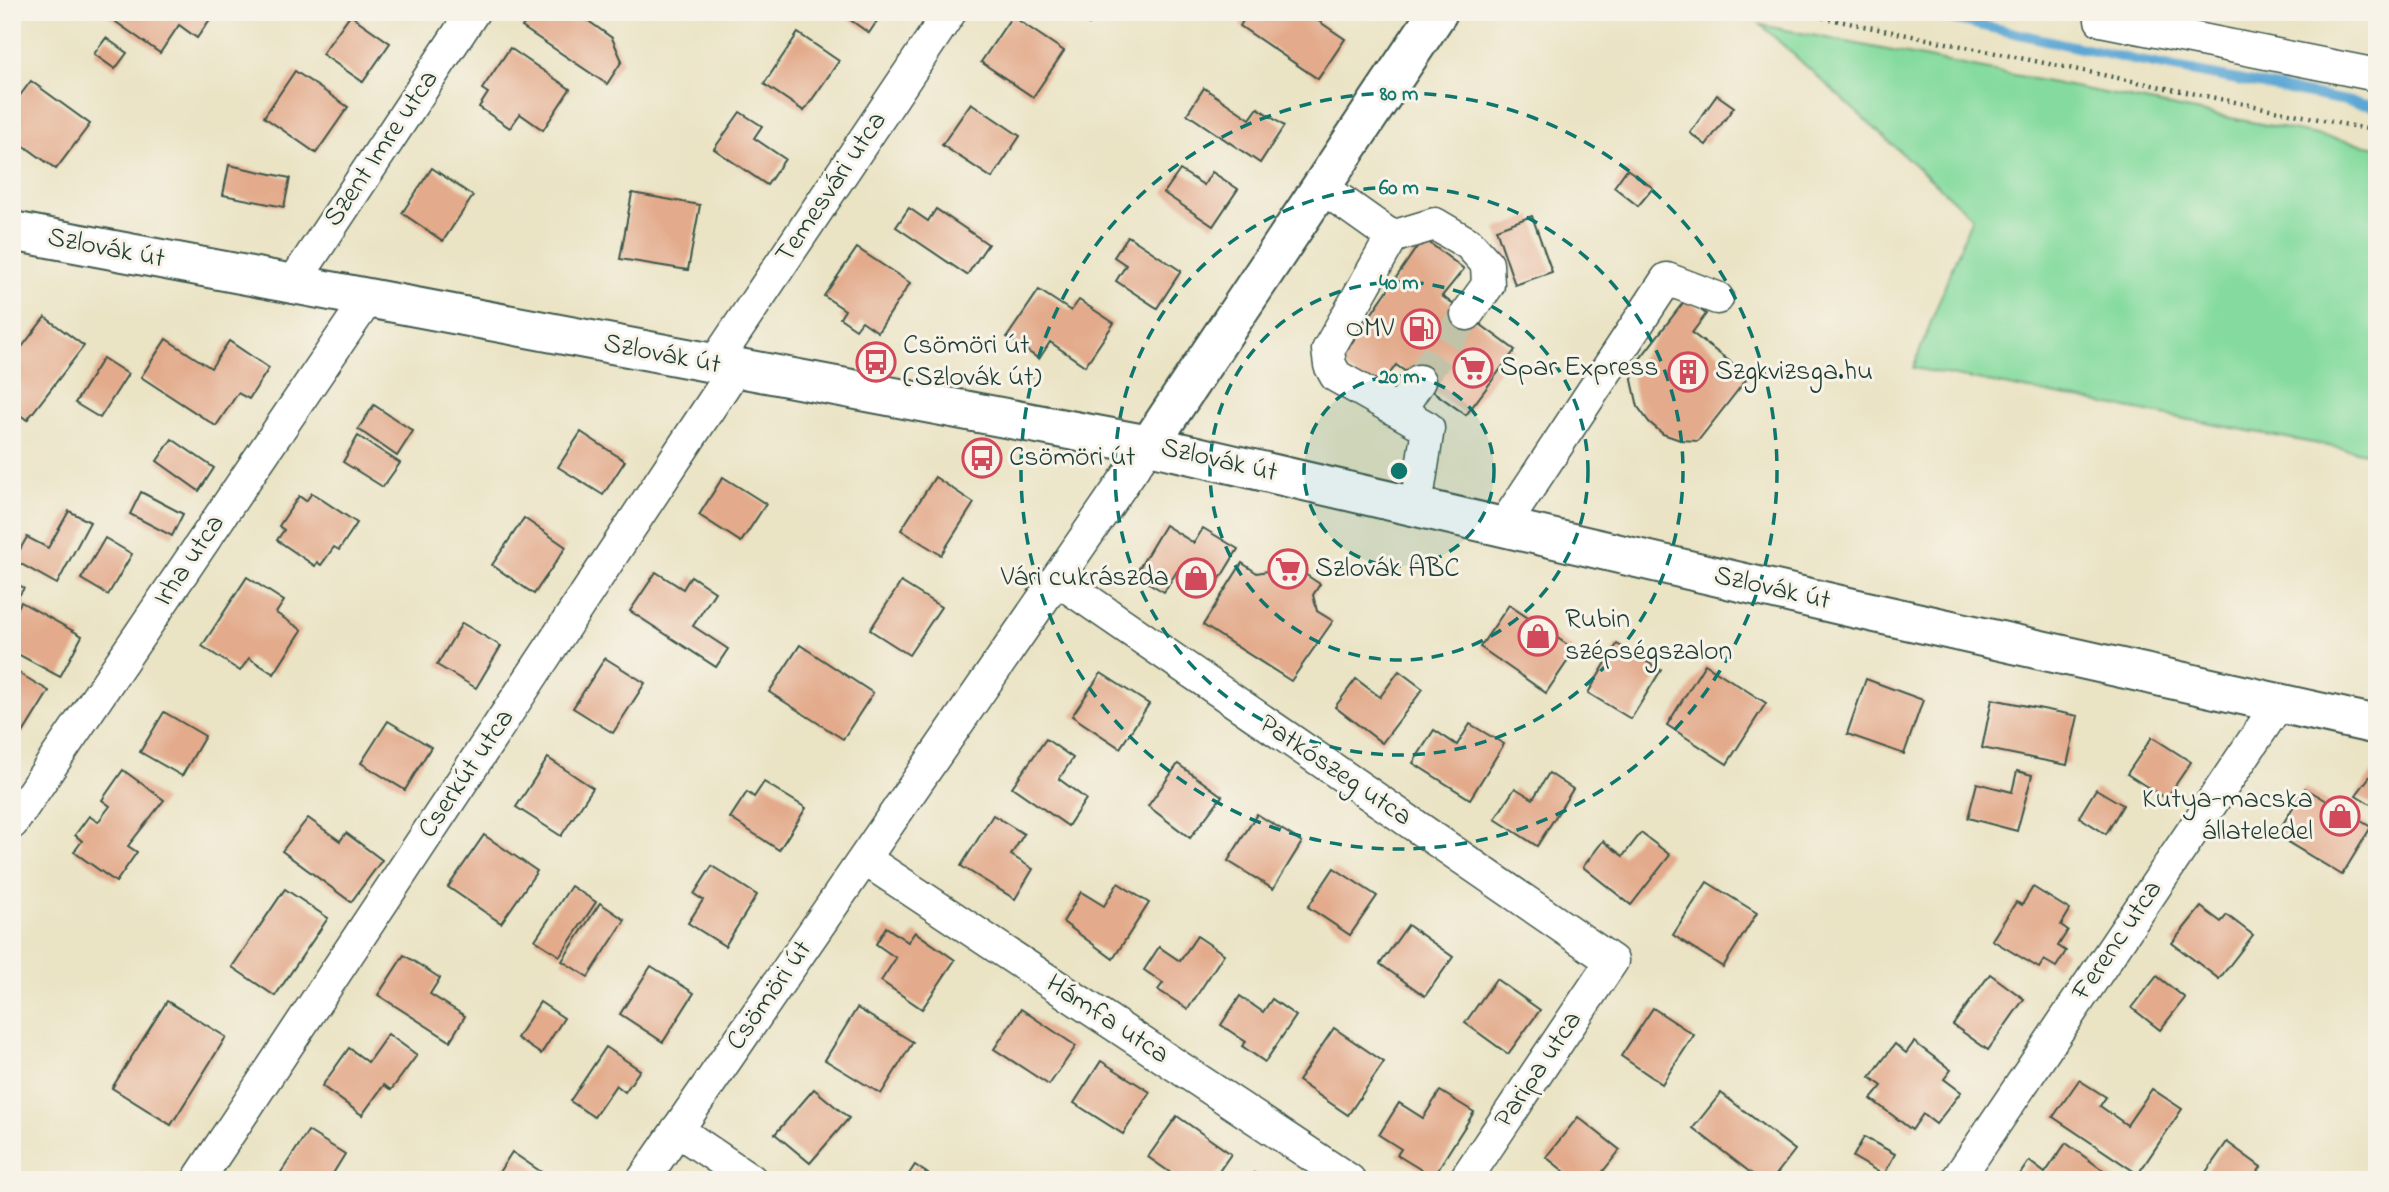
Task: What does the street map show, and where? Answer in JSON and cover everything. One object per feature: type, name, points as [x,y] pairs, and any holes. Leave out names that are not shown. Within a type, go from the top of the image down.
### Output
[{"type":"main road","name":"Csömöri út","points":[[1149,445],[1438,12]]},
{"type":"main road","name":"Szlovák út","points":[[12,231],[367,300],[1149,445],[2377,724]]},
{"type":"street","name":"Szent Imre utca","points":[[292,285],[473,12]]},
{"type":"street","name":"Temesvári utca","points":[[724,367],[950,12]]},
{"type":"street","points":[[2104,16],[2377,75]]},
{"type":"street","points":[[1323,188],[1392,237]]},
{"type":"street","points":[[1416,506],[1429,428],[1336,376],[1330,365],[1328,350],[1392,237],[1435,224],[1469,244],[1487,264],[1488,285],[1467,314]]},
{"type":"street","points":[[1503,527],[1667,279],[1717,298]]},
{"type":"street","name":"Irha utca","points":[[12,823],[367,300]]},
{"type":"street","name":"Cserkút utca","points":[[198,1180],[724,367]]},
{"type":"street","points":[[1399,411],[1419,382]]},
{"type":"street","name":"Csömöri út","points":[[643,1180],[866,860],[1149,445]]},
{"type":"street","name":"Patkószeg utca","points":[[1058,580],[1612,961]]},
{"type":"street","name":"Ferenc utca","points":[[1957,1180],[2279,703]]},
{"type":"street","name":"Hámfa utca","points":[[866,860],[1349,1180]]},
{"type":"street","name":"Paripa utca","points":[[1465,1180],[1612,961]]},
{"type":"street","points":[[677,1130],[751,1180]]},
{"type":"path","points":[[1795,12],[2377,131]]},
{"type":"green space","points":[[1761,25],[2377,147],[2377,455],[1913,368],[1972,217]]},
{"type":"building","points":[[108,12],[215,12],[197,38],[179,25],[160,53],[106,15]]},
{"type":"building","points":[[532,12],[576,12],[612,38],[622,61],[607,84],[522,27]]},
{"type":"building","points":[[839,12],[883,12],[869,33]]},
{"type":"building","points":[[1069,12],[1097,12],[1089,25]]},
{"type":"building","points":[[1248,12],[1270,15],[1305,12],[1345,39],[1318,79],[1240,26]]},
{"type":"building","points":[[350,15],[390,43],[363,82],[322,54]]},
{"type":"building","points":[[1012,16],[1064,51],[1033,97],[981,62]]},
{"type":"building","points":[[798,33],[839,61],[804,111],[764,84]]},
{"type":"building","points":[[106,38],[127,53],[115,69],[94,54]]},
{"type":"building","points":[[510,48],[570,89],[543,130],[520,114],[510,128],[479,107],[488,93],[482,89]]},
{"type":"building","points":[[295,71],[348,107],[316,153],[264,117]]},
{"type":"building","points":[[31,81],[90,124],[56,169],[12,137],[12,106]]},
{"type":"building","points":[[1204,88],[1250,119],[1258,108],[1284,126],[1260,163],[1187,114]]},
{"type":"building","points":[[1717,95],[1734,107],[1706,145],[1690,133]]},
{"type":"building","points":[[971,103],[1020,136],[992,178],[942,145]]},
{"type":"building","points":[[740,112],[762,126],[754,138],[785,159],[767,185],[714,149]]},
{"type":"building","points":[[229,165],[290,178],[284,207],[223,195]]},
{"type":"building","points":[[432,168],[473,196],[443,241],[402,213]]},
{"type":"building","points":[[1627,169],[1653,188],[1638,206],[1614,187]]},
{"type":"building","points":[[1180,170],[1204,185],[1212,172],[1238,189],[1213,226],[1164,193]]},
{"type":"building","points":[[632,193],[700,205],[688,270],[620,259]]},
{"type":"building","points":[[909,208],[928,221],[936,209],[988,244],[967,275],[896,227]]},
{"type":"building","points":[[1532,216],[1552,272],[1515,285],[1496,229]]},
{"type":"building","points":[[1128,236],[1181,271],[1157,308],[1116,281],[1126,265],[1114,257]]},
{"type":"building","points":[[1423,238],[1464,269],[1442,296],[1515,350],[1466,415],[1396,365],[1378,390],[1338,363]]},
{"type":"building","points":[[857,248],[910,283],[878,332],[862,321],[856,329],[840,318],[845,310],[824,296]]},
{"type":"building","points":[[1039,290],[1071,311],[1079,300],[1114,323],[1085,366],[1050,342],[1039,359],[1007,337]]},
{"type":"building","name":"Szgkvizsga.hu","points":[[1686,299],[1706,314],[1692,333],[1749,376],[1698,441],[1680,440],[1663,434],[1649,422],[1638,407],[1632,380],[1633,368]]},
{"type":"building","points":[[45,317],[84,346],[27,420],[12,409],[12,360]]},
{"type":"building","points":[[166,339],[211,368],[229,341],[269,368],[249,399],[238,393],[216,426],[141,377]]},
{"type":"building","points":[[103,358],[128,374],[100,418],[75,403]]},
{"type":"building","points":[[374,405],[413,431],[397,456],[358,429]]},
{"type":"building","points":[[581,432],[625,461],[603,495],[558,467]]},
{"type":"building","points":[[358,436],[400,463],[383,487],[343,462]]},
{"type":"building","points":[[172,439],[214,468],[199,491],[157,461]]},
{"type":"building","points":[[723,477],[766,504],[741,542],[699,515]]},
{"type":"building","points":[[935,477],[974,503],[941,555],[901,530]]},
{"type":"building","points":[[141,492],[183,514],[172,536],[130,514]]},
{"type":"building","points":[[312,493],[357,523],[339,550],[334,547],[321,565],[317,562],[315,566],[277,540],[284,530],[279,526],[299,496],[306,501]]},
{"type":"building","points":[[69,511],[90,522],[57,584],[14,560],[27,537],[48,548]]},
{"type":"building","points":[[524,518],[566,547],[534,594],[492,565]]},
{"type":"building","points":[[1165,525],[1194,543],[1203,528],[1238,549],[1212,592],[1177,571],[1164,592],[1135,575]]},
{"type":"building","points":[[105,538],[132,554],[108,595],[81,579]]},
{"type":"building","points":[[1282,559],[1320,584],[1313,595],[1317,611],[1333,621],[1291,681],[1203,625],[1242,563],[1257,573],[1273,570]]},
{"type":"building","points":[[656,572],[683,589],[691,576],[715,592],[693,626],[728,649],[716,667],[630,611]]},
{"type":"building","points":[[247,577],[284,601],[276,613],[302,630],[274,674],[249,658],[240,671],[202,646]]},
{"type":"building","points":[[12,581],[24,588],[12,606]]},
{"type":"building","points":[[901,582],[941,607],[909,655],[870,630]]},
{"type":"building","points":[[21,602],[82,636],[60,677],[12,651],[12,618]]},
{"type":"building","points":[[1509,605],[1575,650],[1546,693],[1480,647]]},
{"type":"building","points":[[462,623],[501,646],[476,688],[437,665]]},
{"type":"building","points":[[1617,644],[1661,670],[1631,719],[1588,693]]},
{"type":"building","points":[[800,645],[873,693],[843,739],[769,692]]},
{"type":"building","points":[[605,658],[645,683],[613,733],[573,708]]},
{"type":"building","points":[[1705,664],[1766,703],[1727,764],[1667,725]]},
{"type":"building","points":[[12,669],[49,691],[23,733],[12,726]]},
{"type":"building","points":[[1399,671],[1423,689],[1382,743],[1335,707],[1356,679],[1380,697]]},
{"type":"building","points":[[1101,673],[1149,704],[1120,748],[1072,716]]},
{"type":"building","points":[[1866,679],[1923,700],[1904,754],[1847,734]]},
{"type":"building","points":[[1992,699],[2078,716],[2067,765],[1982,748]]},
{"type":"building","points":[[164,712],[205,736],[182,776],[140,752]]},
{"type":"building","points":[[388,721],[431,747],[405,790],[361,763]]},
{"type":"building","points":[[1470,724],[1504,744],[1470,799],[1413,763],[1434,730],[1457,745]]},
{"type":"building","points":[[2152,737],[2191,762],[2166,799],[2127,774]]},
{"type":"building","points":[[1046,739],[1073,758],[1059,779],[1086,799],[1068,826],[1012,787]]},
{"type":"building","points":[[548,758],[593,788],[561,836],[516,807]]},
{"type":"building","points":[[1178,764],[1222,796],[1190,838],[1148,806]]},
{"type":"building","points":[[2377,767],[2377,808],[2356,795]]},
{"type":"building","points":[[123,770],[164,800],[128,846],[137,852],[116,882],[74,852],[82,841],[75,835],[89,816],[98,822],[110,806],[102,800]]},
{"type":"building","points":[[2017,771],[2032,775],[2017,831],[1968,818],[1977,783],[2012,792]]},
{"type":"building","points":[[1549,773],[1573,789],[1537,846],[1495,819],[1515,788],[1533,799]]},
{"type":"building","points":[[764,782],[806,808],[779,850],[730,818],[747,792],[754,797]]},
{"type":"building","points":[[2305,788],[2371,827],[2342,875],[2276,835]]},
{"type":"building","points":[[2096,789],[2123,805],[2106,834],[2079,817]]},
{"type":"building","points":[[1257,814],[1302,842],[1273,889],[1228,861]]},
{"type":"building","points":[[993,815],[1024,834],[1011,855],[1033,869],[1015,899],[961,866]]},
{"type":"building","points":[[308,818],[340,841],[346,833],[382,860],[351,902],[282,851]]},
{"type":"building","points":[[1641,833],[1670,855],[1631,905],[1583,867],[1603,841],[1623,856]]},
{"type":"building","points":[[484,835],[537,871],[501,923],[448,887]]},
{"type":"building","points":[[712,866],[757,895],[725,946],[688,923],[703,900],[694,894]]},
{"type":"building","points":[[1334,868],[1377,896],[1350,935],[1308,907]]},
{"type":"building","points":[[1707,882],[1757,913],[1723,967],[1673,935]]},
{"type":"building","points":[[1118,883],[1149,903],[1113,959],[1063,922],[1081,892],[1104,906]]},
{"type":"building","points":[[571,886],[596,902],[560,956],[535,940]]},
{"type":"building","points":[[2033,887],[2070,910],[2061,925],[2068,930],[2058,946],[2066,951],[2056,967],[2044,960],[2039,968],[1992,940],[2016,902],[2022,905]]},
{"type":"building","points":[[285,889],[328,918],[275,996],[232,967]]},
{"type":"building","points":[[600,903],[625,920],[588,977],[562,961]]},
{"type":"building","points":[[2201,907],[2221,922],[2227,915],[2253,935],[2219,979],[2172,943]]},
{"type":"building","points":[[1408,925],[1453,957],[1425,996],[1380,964]]},
{"type":"building","points":[[886,927],[908,942],[915,932],[955,960],[922,1009],[881,981],[896,958],[876,944]]},
{"type":"building","points":[[1197,936],[1224,954],[1188,1009],[1158,990],[1163,983],[1144,970],[1159,947],[1180,961]]},
{"type":"building","points":[[404,955],[440,978],[430,994],[465,1016],[450,1041],[378,995]]},
{"type":"building","points":[[651,966],[694,993],[663,1042],[620,1014]]},
{"type":"building","points":[[1990,974],[2024,999],[1988,1050],[1953,1025]]},
{"type":"building","points":[[2157,976],[2185,998],[2160,1030],[2132,1008]]},
{"type":"building","points":[[1496,979],[1540,1010],[1508,1054],[1465,1023]]},
{"type":"building","points":[[1240,996],[1263,1012],[1272,999],[1296,1016],[1265,1062],[1242,1046],[1246,1042],[1221,1025]]},
{"type":"building","points":[[167,1001],[226,1037],[171,1125],[112,1088]]},
{"type":"building","points":[[540,1002],[564,1018],[541,1054],[517,1038]]},
{"type":"building","points":[[857,1008],[913,1042],[881,1094],[825,1060]]},
{"type":"building","points":[[1653,1008],[1694,1035],[1662,1084],[1621,1056]]},
{"type":"building","points":[[1021,1009],[1076,1046],[1049,1085],[994,1049]]},
{"type":"building","points":[[1334,1028],[1384,1062],[1348,1115],[1298,1081]]},
{"type":"building","points":[[388,1034],[417,1055],[391,1090],[384,1085],[362,1115],[322,1086],[349,1048],[368,1062]]},
{"type":"building","points":[[1914,1042],[1951,1070],[1944,1079],[1961,1092],[1936,1124],[1923,1114],[1912,1130],[1871,1099],[1882,1086],[1870,1077],[1895,1044],[1906,1053]]},
{"type":"building","points":[[606,1047],[640,1070],[625,1092],[616,1085],[594,1117],[570,1101]]},
{"type":"building","points":[[1101,1061],[1150,1092],[1123,1134],[1074,1103]]},
{"type":"building","points":[[2079,1080],[2106,1097],[2100,1106],[2127,1125],[2152,1089],[2182,1109],[2138,1174],[2053,1117]]},
{"type":"building","points":[[814,1089],[849,1118],[810,1163],[775,1134]]},
{"type":"building","points":[[1440,1091],[1474,1112],[1433,1177],[1397,1155],[1401,1149],[1379,1135],[1399,1103],[1423,1118]]},
{"type":"building","points":[[1721,1093],[1795,1150],[1772,1180],[1760,1180],[1693,1128]]},
{"type":"building","points":[[1177,1116],[1231,1154],[1213,1180],[1181,1180],[1148,1157]]},
{"type":"building","points":[[1578,1117],[1620,1150],[1596,1180],[1575,1180],[1546,1157]]},
{"type":"building","points":[[308,1131],[345,1154],[329,1180],[282,1180],[278,1177]]},
{"type":"building","points":[[1864,1137],[1895,1154],[1884,1175],[1853,1157]]},
{"type":"building","points":[[2227,1142],[2261,1167],[2252,1180],[2217,1180],[2206,1172]]},
{"type":"building","points":[[2066,1143],[2116,1180],[2016,1180],[2029,1161],[2045,1173]]},
{"type":"building","points":[[512,1152],[553,1180],[494,1180]]},
{"type":"building","points":[[915,1165],[937,1180],[905,1180]]},
{"type":"building","points":[[1254,1173],[1265,1180],[1250,1180]]},
{"type":"waterway","points":[[1922,12],[2134,60],[2377,107]]},
{"type":"tunnel","points":[[1419,381],[1467,314]]},
{"type":"place","name":"OMV","points":[[1421,329]]},
{"type":"place","name":"Csömöri út (Szlovák út)","points":[[876,362]]},
{"type":"place","name":"Spar Express","points":[[1473,368]]},
{"type":"place","name":"Szgkvizsga.hu","points":[[1688,372]]},
{"type":"place","name":"Csömöri út","points":[[982,458]]},
{"type":"place","name":"Szlovák ABC","points":[[1288,569]]},
{"type":"place","name":"Vári cukrászda","points":[[1196,578]]},
{"type":"place","name":"Rubin szépségszalon","points":[[1538,636]]},
{"type":"place","name":"Kutya-macska állateledel","points":[[2340,816]]}]
